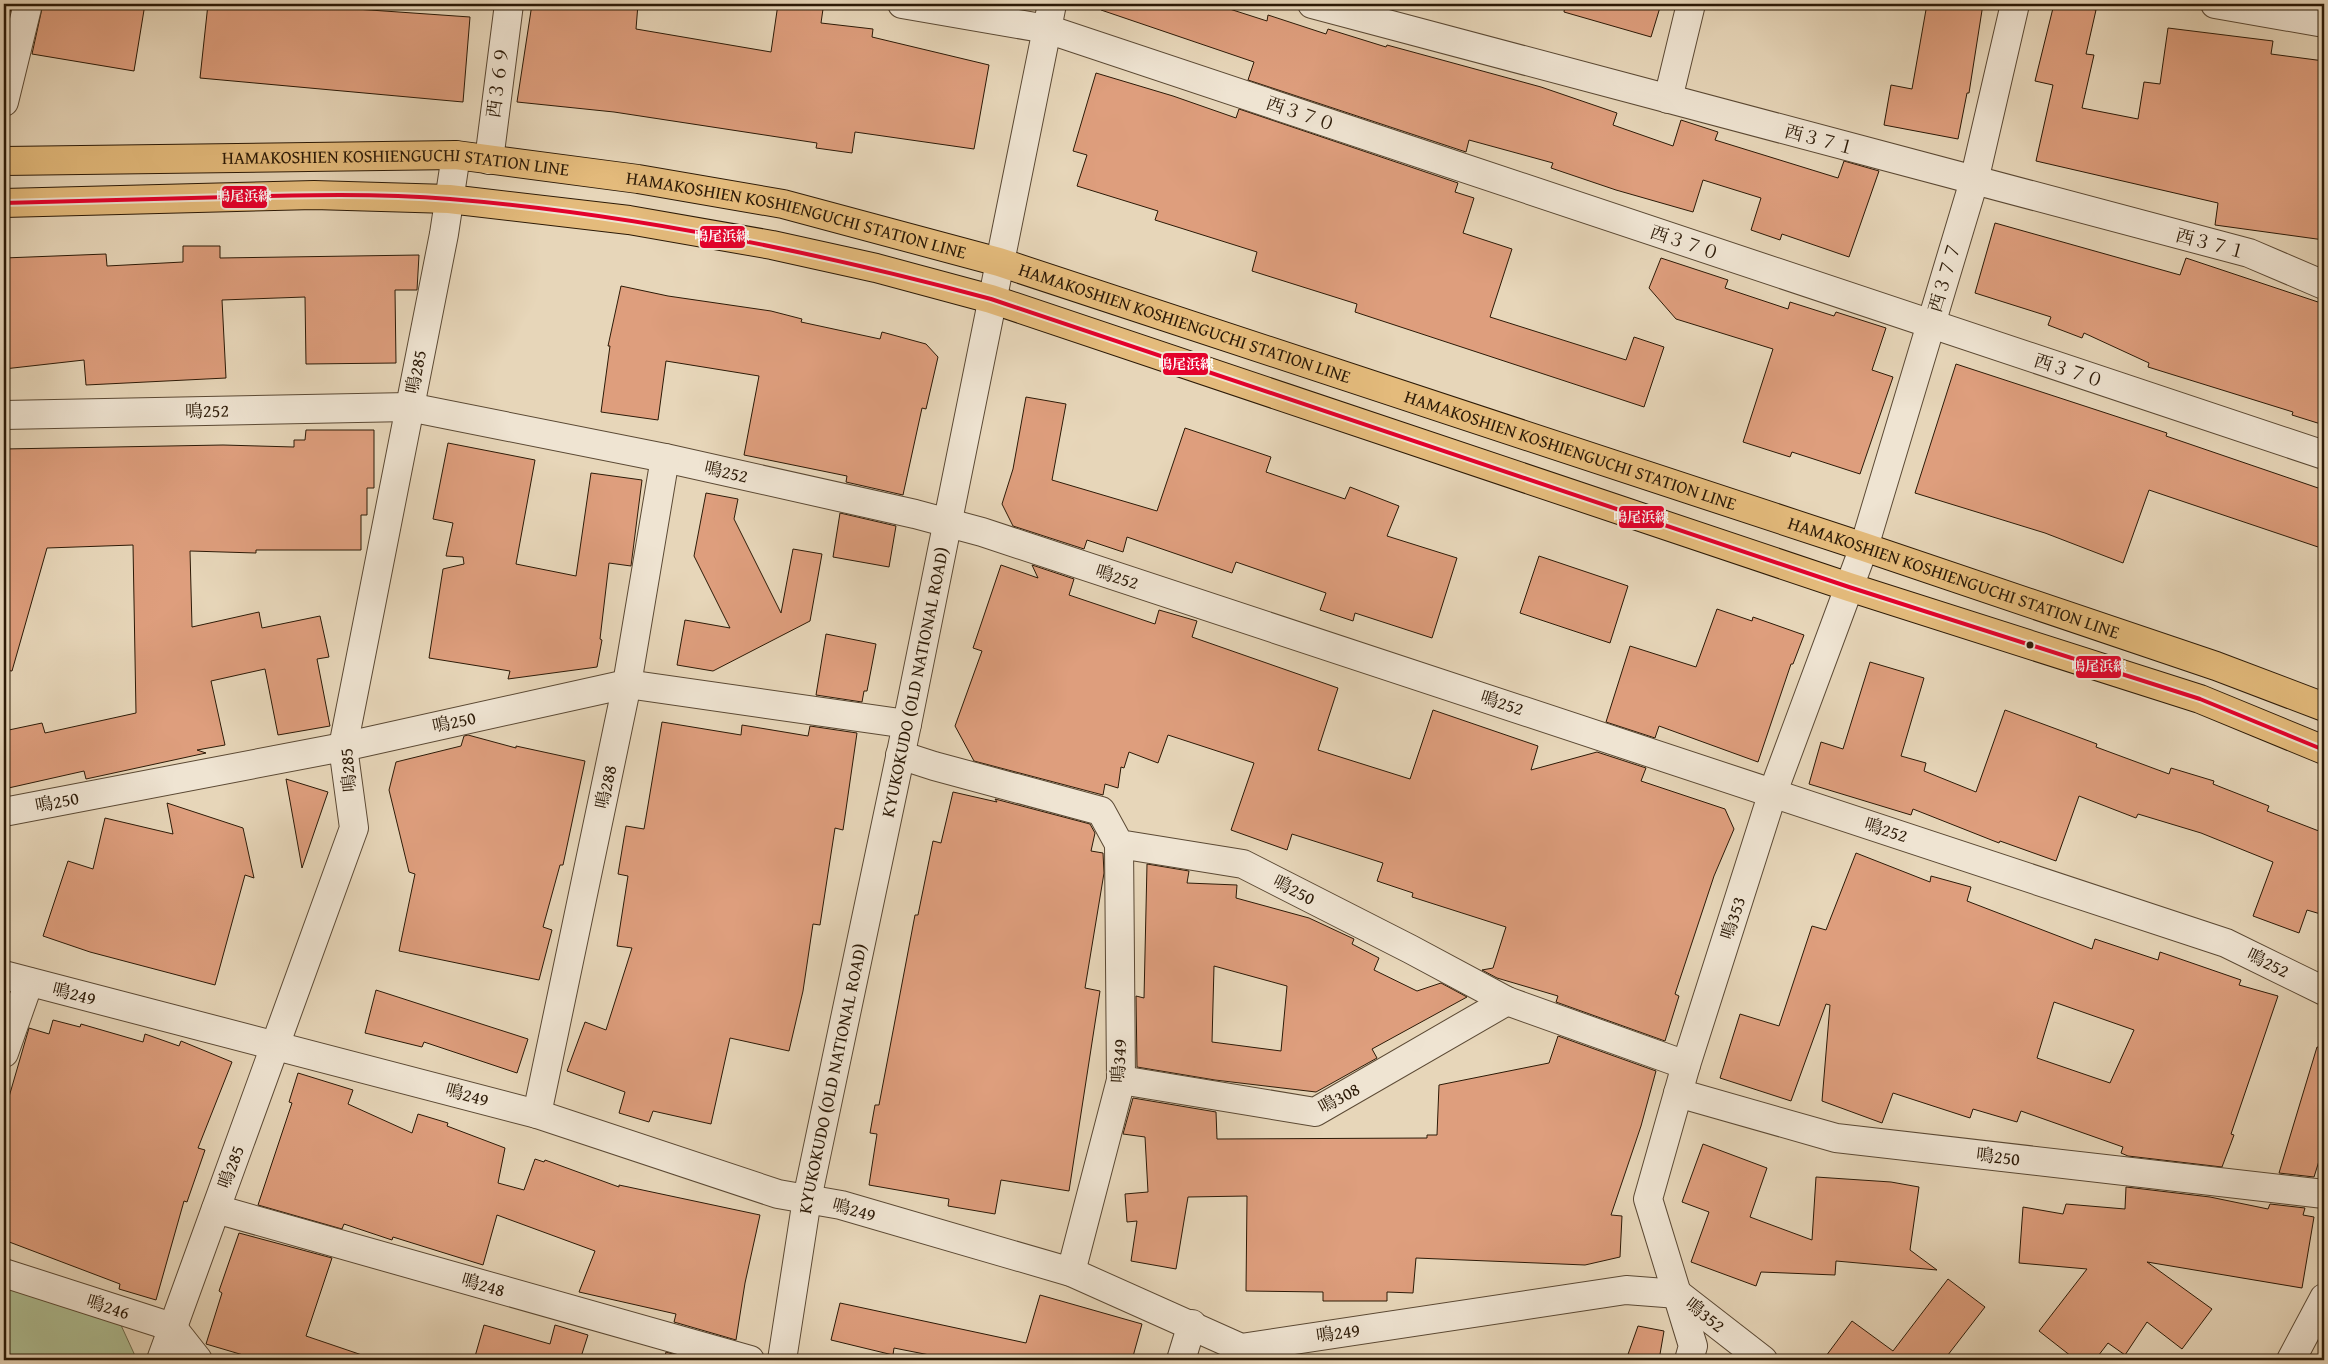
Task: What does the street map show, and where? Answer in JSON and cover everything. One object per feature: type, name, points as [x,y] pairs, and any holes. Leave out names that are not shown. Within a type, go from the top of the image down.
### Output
[{"type":"main road","name":"HAMAKOSHIEN KOSHIENGUCHI STATION LINE","points":[[4,161],[456,155],[638,179],[783,204],[999,262],[1864,547],[2216,666],[2324,707]]},
{"type":"main road","name":"HAMAKOSHIEN KOSHIENGUCHI STATION LINE","points":[[4,203],[314,195],[449,199],[629,220],[772,245],[876,268],[991,300],[1850,588],[2200,698],[2324,750]]},
{"type":"street","points":[[4,102],[28,4]]},
{"type":"street","name":"西３６９","points":[[489,160],[509,4]]},
{"type":"street","name":"西３７０","points":[[902,4],[1049,16],[1931,325],[2324,455]]},
{"type":"street","name":"西３７１","points":[[1312,4],[1353,9],[1668,99],[2249,253],[2324,286]]},
{"type":"street","points":[[1668,99],[1691,4]]},
{"type":"street","name":"西３７７","points":[[1864,547],[1974,180],[2015,4]]},
{"type":"street","points":[[2215,4],[2257,7],[2324,23]]},
{"type":"street","name":"KYUKOKUDO (OLD NATIONAL ROAD)","points":[[782,1360],[807,1199],[907,724],[1049,16]]},
{"type":"street","name":"鳴285","points":[[161,1360],[354,828],[343,747],[456,155]]},
{"type":"street","name":"鳴252","points":[[4,415],[409,407],[665,458],[947,522],[1773,792],[2226,943],[2324,991]]},
{"type":"street","name":"鳴288","points":[[537,1114],[627,684],[665,458]]},
{"type":"street","name":"鳴353","points":[[1678,1294],[1648,1199],[1686,1065],[1773,792],[1864,547]]},
{"type":"street","name":"鳴250","points":[[4,812],[343,747],[627,684],[907,724]]},
{"type":"street","points":[[900,755],[934,766],[1102,810],[1119,844]]},
{"type":"street","name":"鳴250","points":[[1119,844],[1243,864],[1507,1001],[1686,1065]]},
{"type":"street","name":"鳴349","points":[[1071,1272],[1121,1080],[1119,844]]},
{"type":"street","points":[[4,1053],[16,979]]},
{"type":"street","name":"鳴249","points":[[16,979],[537,1114],[778,1194],[841,1205],[1071,1272],[1192,1324],[1240,1348],[1626,1290],[1678,1294]]},
{"type":"street","name":"鳴308","points":[[1121,1080],[1315,1112],[1507,1001]]},
{"type":"street","name":"鳴250","points":[[1678,1093],[1836,1138],[2324,1194]]},
{"type":"street","name":"鳴248","points":[[216,1210],[750,1360]]},
{"type":"street","name":"鳴246","points":[[4,1273],[172,1327]]},
{"type":"street","name":"鳴352","points":[[1678,1294],[1693,1346],[1689,1360]]},
{"type":"street","name":"鳴352","points":[[1678,1294],[1763,1360]]},
{"type":"street","points":[[2291,1360],[2324,1298]]},
{"type":"street","points":[[1181,1360],[1192,1324]]},
{"type":"street","points":[[172,1327],[198,1360]]},
{"type":"green space","points":[[4,1287],[120,1323],[137,1360],[4,1360]]},
{"type":"building","points":[[4,4],[12,4],[4,37]]},
{"type":"building","points":[[43,4],[145,4],[134,71],[32,54]]},
{"type":"building","points":[[208,4],[284,4],[470,17],[463,102],[200,78]]},
{"type":"building","points":[[532,4],[638,4],[636,29],[771,52],[778,4],[823,9],[821,23],[873,29],[872,37],[989,65],[974,149],[855,132],[852,153],[816,148],[817,143],[614,112],[517,102]]},
{"type":"building","points":[[1102,4],[1214,4],[1267,21],[1268,15],[1326,34],[1328,29],[1386,47],[1387,45],[1541,87],[1617,113],[1613,125],[1673,146],[1681,120],[1718,132],[1715,140],[1838,178],[1844,161],[1879,171],[1849,257],[1782,234],[1780,240],[1751,230],[1761,198],[1703,180],[1693,212],[1616,190],[1551,168],[1553,163],[1469,140],[1466,152],[1248,80],[1254,62],[1101,10]]},
{"type":"building","points":[[1565,4],[1661,4],[1651,37],[1564,12]]},
{"type":"building","points":[[1927,4],[1983,4],[1969,93],[1967,93],[1958,139],[1884,125],[1891,85],[1912,89]]},
{"type":"building","points":[[2054,4],[2071,4],[2096,10],[2086,54],[2094,55],[2082,108],[2138,119],[2144,82],[2160,84],[2168,28],[2273,41],[2271,54],[2324,61],[2324,240],[2215,225],[2218,203],[2036,161],[2053,85],[2035,81]]},
{"type":"building","points":[[1096,73],[1173,96],[1236,118],[1239,109],[1458,183],[1455,192],[1474,198],[1463,233],[1512,249],[1490,317],[1626,360],[1634,337],[1664,347],[1644,407],[1355,312],[1357,304],[1252,271],[1257,252],[1155,220],[1158,211],[1077,186],[1087,155],[1073,151]]},
{"type":"building","points":[[1995,223],[2180,275],[2186,258],[2324,304],[2324,425],[2292,415],[2293,412],[2148,367],[2149,363],[2084,333],[2082,338],[2048,325],[2051,317],[1975,293]]},
{"type":"building","points":[[183,246],[220,246],[220,258],[419,255],[417,290],[395,290],[396,363],[306,364],[305,297],[222,300],[226,378],[86,385],[84,360],[4,369],[4,258],[106,254],[107,266],[183,262]]},
{"type":"building","points":[[1661,258],[1728,280],[1725,288],[1788,309],[1790,302],[1834,316],[1836,312],[1886,328],[1872,370],[1893,377],[1860,474],[1792,452],[1790,457],[1743,442],[1773,349],[1676,319],[1649,288]]},
{"type":"building","points":[[621,286],[668,296],[771,311],[802,319],[801,322],[880,339],[882,332],[926,344],[938,357],[926,409],[922,408],[903,495],[846,482],[847,476],[744,455],[759,376],[666,361],[658,420],[601,412],[610,346],[608,346]]},
{"type":"building","points":[[1956,364],[2167,433],[2166,436],[2324,490],[2324,549],[2149,490],[2123,563],[2045,533],[1915,493]]},
{"type":"building","points":[[1026,397],[1066,404],[1052,480],[1157,511],[1185,428],[1271,457],[1266,472],[1345,499],[1350,487],[1399,506],[1387,536],[1457,558],[1432,638],[1355,613],[1353,621],[1320,610],[1326,593],[1236,562],[1232,573],[1127,537],[1123,552],[1087,540],[1084,549],[1013,526],[1002,504],[1013,469]]},
{"type":"building","points":[[306,430],[374,430],[374,488],[367,488],[367,515],[361,515],[361,550],[256,550],[256,553],[190,551],[192,627],[259,612],[262,628],[320,616],[329,657],[317,659],[330,726],[278,735],[265,669],[211,681],[225,745],[197,750],[206,753],[86,779],[84,771],[4,789],[4,731],[42,723],[45,733],[136,713],[133,545],[47,548],[12,671],[4,670],[4,449],[223,445],[294,447],[294,440],[305,440]]},
{"type":"building","points":[[448,443],[535,460],[516,564],[576,576],[591,473],[642,480],[631,566],[609,563],[600,639],[602,640],[597,667],[508,679],[510,671],[429,658],[443,569],[464,564],[463,557],[446,556],[453,523],[433,519]]},
{"type":"building","points":[[706,493],[738,499],[734,519],[781,613],[793,549],[822,554],[810,621],[713,671],[677,665],[685,620],[730,628],[694,556]]},
{"type":"building","points":[[840,513],[896,526],[889,567],[833,557]]},
{"type":"building","points":[[1539,556],[1628,586],[1610,643],[1520,613]]},
{"type":"building","points":[[1001,565],[1038,578],[1032,565],[1074,579],[1069,595],[1155,624],[1159,610],[1197,621],[1192,637],[1338,688],[1318,750],[1410,779],[1433,710],[1538,746],[1531,770],[1597,752],[1646,768],[1641,781],[1725,809],[1734,829],[1714,876],[1675,994],[1679,996],[1665,1041],[1556,1002],[1558,996],[1497,978],[1482,970],[1493,968],[1506,927],[1412,897],[1413,893],[1377,881],[1383,863],[1292,834],[1287,850],[1231,830],[1254,763],[1168,735],[1158,763],[1129,752],[1124,768],[1121,767],[1118,788],[1105,784],[1103,795],[974,761],[955,726],[982,651],[973,648]]},
{"type":"building","points":[[1717,609],[1752,621],[1753,617],[1804,635],[1793,664],[1791,664],[1758,762],[1659,726],[1655,738],[1606,722],[1630,646],[1696,667]]},
{"type":"building","points":[[826,634],[876,644],[867,691],[864,691],[862,702],[816,695]]},
{"type":"building","points":[[1870,662],[1924,678],[1901,756],[1926,763],[1924,771],[1976,792],[2005,710],[2097,744],[2096,747],[2169,774],[2171,768],[2214,781],[2213,784],[2269,806],[2267,811],[2324,833],[2324,915],[2307,910],[2299,933],[2253,916],[2273,862],[2201,833],[2138,814],[2136,818],[2079,796],[2056,861],[2000,841],[1999,843],[1913,809],[1911,815],[1809,784],[1821,742],[1843,749]]},
{"type":"building","points":[[662,722],[741,735],[742,725],[808,736],[810,726],[857,733],[843,830],[835,828],[820,925],[813,924],[803,991],[789,1051],[730,1038],[711,1124],[653,1111],[649,1122],[619,1113],[625,1092],[567,1071],[585,1022],[606,1030],[632,948],[617,946],[628,876],[618,874],[626,826],[644,829]]},
{"type":"building","points":[[468,735],[516,748],[516,746],[585,761],[563,865],[560,865],[543,927],[552,930],[539,980],[399,951],[415,874],[409,872],[389,790],[396,762],[461,746],[464,736]]},
{"type":"building","points":[[286,779],[328,792],[302,868]]},
{"type":"building","points":[[953,792],[997,802],[995,799],[1090,824],[1095,833],[1091,851],[1103,853],[1104,873],[1085,988],[1100,991],[1069,1191],[1001,1180],[995,1214],[948,1206],[949,1199],[869,1185],[877,1134],[870,1133],[875,1105],[879,1105],[915,915],[918,915],[933,841],[941,843]]},
{"type":"building","points":[[167,803],[243,828],[254,878],[245,875],[215,985],[90,952],[43,936],[68,861],[93,869],[105,818],[173,834]]},
{"type":"building","points":[[1856,853],[1930,882],[1931,876],[1971,887],[1967,901],[2092,949],[2095,939],[2158,960],[2160,952],[2241,980],[2239,985],[2278,996],[2231,1134],[2234,1135],[2222,1167],[2128,1156],[2121,1153],[2123,1147],[2021,1111],[2017,1122],[1973,1109],[1970,1118],[1893,1093],[1882,1123],[1822,1101],[1830,1005],[1826,1004],[1791,1101],[1720,1078],[1740,1014],[1779,1026],[1812,926],[1826,930]],"holes":[[[2054,1002],[2134,1030],[2110,1083],[2037,1058]]]},
{"type":"building","points":[[1147,864],[1189,871],[1187,883],[1237,885],[1236,898],[1309,918],[1354,939],[1352,944],[1379,958],[1374,970],[1417,991],[1441,983],[1467,997],[1372,1049],[1377,1058],[1316,1092],[1215,1080],[1137,1067],[1136,996],[1144,998]],"holes":[[[1214,966],[1287,986],[1281,1051],[1212,1042]]]},
{"type":"building","points":[[376,990],[528,1039],[517,1073],[424,1042],[422,1047],[365,1033]]},
{"type":"building","points":[[53,1020],[80,1027],[81,1024],[143,1042],[145,1034],[179,1046],[181,1041],[232,1062],[198,1148],[205,1150],[187,1202],[184,1201],[156,1300],[119,1289],[120,1284],[4,1240],[4,1114],[29,1028],[49,1034]]},
{"type":"building","points":[[1558,1036],[1656,1071],[1641,1126],[1611,1215],[1622,1216],[1620,1257],[1585,1265],[1416,1258],[1413,1293],[1387,1292],[1387,1301],[1323,1301],[1323,1292],[1246,1291],[1247,1196],[1188,1197],[1176,1269],[1131,1261],[1137,1221],[1127,1222],[1125,1194],[1148,1192],[1145,1137],[1123,1134],[1133,1098],[1216,1112],[1217,1139],[1427,1138],[1427,1135],[1437,1135],[1439,1085],[1549,1063]]},
{"type":"building","points":[[2317,1047],[2324,1048],[2324,1145],[2314,1177],[2279,1173]]},
{"type":"building","points":[[298,1073],[353,1090],[348,1104],[412,1133],[418,1114],[448,1123],[447,1126],[505,1148],[498,1183],[524,1190],[535,1159],[544,1162],[545,1160],[619,1187],[619,1185],[760,1215],[745,1283],[736,1340],[674,1322],[676,1314],[579,1292],[595,1251],[497,1215],[483,1265],[393,1237],[392,1240],[344,1224],[342,1229],[258,1205],[292,1103],[289,1102]]},
{"type":"building","points":[[1703,1144],[1767,1168],[1750,1217],[1812,1240],[1816,1177],[1891,1182],[1919,1187],[1910,1250],[1937,1270],[1836,1261],[1835,1275],[1761,1272],[1756,1286],[1691,1262],[1709,1212],[1682,1202]]},
{"type":"building","points":[[2126,1187],[2210,1197],[2268,1209],[2270,1204],[2305,1208],[2303,1215],[2314,1217],[2302,1288],[2147,1262],[2212,1309],[2182,1349],[2147,1322],[2125,1355],[2108,1343],[2095,1360],[2076,1360],[2039,1331],[2087,1269],[2019,1263],[2023,1207],[2063,1214],[2066,1204],[2125,1209]]},
{"type":"building","points":[[239,1233],[332,1258],[306,1336],[362,1355],[361,1360],[260,1360],[206,1344],[222,1293],[219,1291]]},
{"type":"building","points":[[1948,1279],[1985,1307],[1944,1360],[1823,1360],[1852,1321],[1893,1351]]},
{"type":"building","points":[[1040,1295],[1142,1324],[1132,1360],[955,1360],[894,1348],[893,1355],[831,1340],[840,1303],[1026,1343]]},
{"type":"building","points":[[484,1325],[550,1344],[555,1325],[588,1335],[580,1360],[474,1360]]},
{"type":"building","points":[[1638,1326],[1664,1331],[1659,1360],[1626,1360]]},
{"type":"building","points":[[666,1352],[693,1360],[664,1360]]},
{"type":"transit line","name":"鳴尾浜線","points":[[4,203],[312,195],[368,195],[450,199],[587,214],[655,225],[790,250],[857,265],[991,299],[1849,587],[2200,699],[2324,750]]}]
